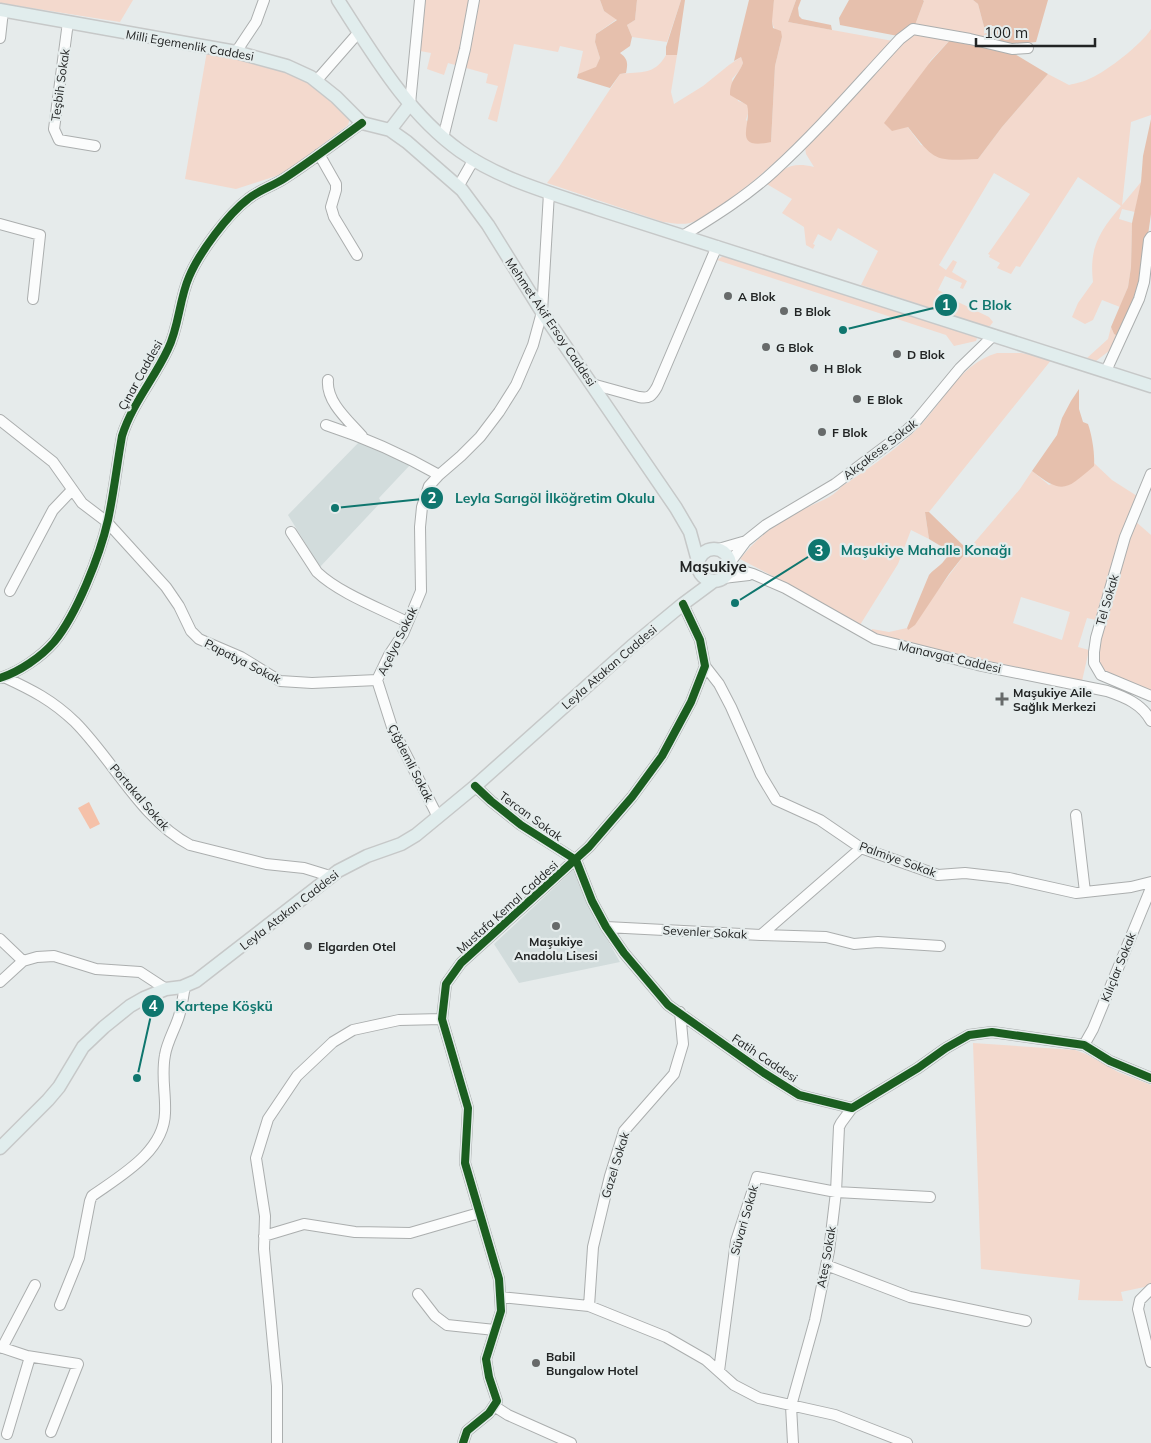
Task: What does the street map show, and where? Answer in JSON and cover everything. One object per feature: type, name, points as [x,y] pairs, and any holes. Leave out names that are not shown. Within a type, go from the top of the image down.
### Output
[{"type":"main road","points":[[338,0],[410,104],[443,138],[474,159],[508,177],[549,193],[1151,386]]},
{"type":"main road","name":"Milli Egemenlik Caddesi","points":[[2,11],[236,52],[287,66],[317,80],[362,123],[390,130]]},
{"type":"main road","points":[[390,130],[410,104]]},
{"type":"main road","name":"Mehmet Akif Ersoy Caddesi","points":[[390,130],[408,142],[458,187],[488,225],[542,312],[676,508],[690,532]]},
{"type":"main road","points":[[683,604],[727,574],[729,565],[725,554],[712,550],[690,532]]},
{"type":"main road","points":[[690,532],[699,567],[708,580],[719,580]]},
{"type":"main road","points":[[683,604],[696,586],[701,556],[712,550]]},
{"type":"main road","name":"Leyla Atakan Caddesi","points":[[0,1148],[53,1094],[83,1047],[130,1006],[166,989],[185,986],[206,974],[330,876],[367,856],[406,842],[475,786],[632,646],[683,604]]},
{"type":"street","points":[[236,52],[256,22],[264,0]]},
{"type":"street","points":[[410,104],[420,0]]},
{"type":"street","points":[[443,138],[465,49],[474,0]]},
{"type":"street","points":[[0,38],[2,11]]},
{"type":"street","name":"Teşbih Sokak","points":[[68,22],[54,129],[55,134],[59,140],[95,146]]},
{"type":"street","points":[[684,235],[740,198],[773,172],[800,146],[900,39],[913,29],[970,39],[1012,50],[1028,48]]},
{"type":"street","points":[[317,80],[359,32]]},
{"type":"street","name":"Çınar Caddesi","points":[[2,678],[46,650],[64,627],[86,583],[108,522],[124,431],[138,400],[169,348],[185,286],[195,264],[213,239],[248,199],[283,180],[362,123]]},
{"type":"street","points":[[319,154],[336,184],[331,207],[334,217],[357,254]]},
{"type":"street","points":[[458,187],[474,159]]},
{"type":"street","name":"Açelya Sokak","points":[[377,680],[389,655],[400,639],[421,591],[420,527],[422,507],[429,486],[438,475],[480,437],[508,400],[526,365],[542,312],[549,193]]},
{"type":"street","points":[[0,224],[40,235],[33,299]]},
{"type":"street","points":[[1106,371],[1139,299],[1144,282],[1151,236]]},
{"type":"street","points":[[592,384],[638,397],[651,397],[717,246]]},
{"type":"street","name":"Akçakese Sokak","points":[[746,541],[777,517],[835,484],[898,438],[917,420],[960,368],[994,335]]},
{"type":"street","points":[[328,380],[330,396],[363,437]]},
{"type":"street","name":"Papatya Sokak","points":[[0,420],[53,462],[72,490],[88,508],[108,522],[170,592],[191,631],[198,639],[241,657],[280,682],[312,683],[377,680]]},
{"type":"street","points":[[326,425],[363,437],[388,448],[438,475]]},
{"type":"street","name":"Tel Sokak","points":[[1151,474],[1125,537],[1096,638],[1093,658],[1095,668],[1101,674],[1151,696]]},
{"type":"street","points":[[10,591],[53,510],[72,490]]},
{"type":"street","points":[[291,532],[317,572],[322,576],[338,588],[407,622]]},
{"type":"street","points":[[712,550],[746,541]]},
{"type":"street","points":[[729,565],[746,541]]},
{"type":"street","name":"Manavgat Caddesi","points":[[729,565],[785,588],[875,638],[978,665],[1107,691],[1137,705],[1151,721]]},
{"type":"street","points":[[719,580],[753,574]]},
{"type":"street","points":[[683,604],[700,640],[705,666]]},
{"type":"street","name":"Palmiye Sokak","points":[[705,666],[719,684],[761,775],[776,800],[820,820],[862,848],[938,875],[974,874],[1009,878],[1076,893],[1132,887],[1151,882]]},
{"type":"street","name":"Mustafa Kemal Caddesi","points":[[494,1406],[497,1401],[486,1359],[501,1311],[499,1279],[465,1163],[468,1108],[442,1019],[446,984],[461,963],[576,860],[632,797],[662,756],[691,702],[705,666]]},
{"type":"street","name":"Portakal Sokak","points":[[2,678],[49,699],[64,712],[97,746],[157,820],[180,839],[190,844],[257,862],[304,868],[330,876]]},
{"type":"street","name":"Çiğdemli Sokak","points":[[377,680],[392,727],[438,816]]},
{"type":"street","name":"Tercan Sokak","points":[[475,786],[490,801],[521,825],[576,860]]},
{"type":"street","points":[[1076,815],[1085,892]]},
{"type":"street","name":"Sevenler Sokak","points":[[606,927],[761,935],[862,848]]},
{"type":"street","name":"Fatih Caddesi","points":[[576,860],[592,901],[606,927],[624,953],[668,1005],[798,1095],[852,1108]]},
{"type":"street","name":"Kılıçlar Sokak","points":[[1084,1045],[1093,1029],[1151,888]]},
{"type":"street","points":[[761,935],[826,937],[854,944],[878,942],[940,946]]},
{"type":"street","points":[[0,939],[23,961]]},
{"type":"street","points":[[0,982],[23,961],[37,957],[54,956],[91,968],[133,970],[145,974],[166,989]]},
{"type":"street","points":[[60,1305],[79,1258],[92,1196],[135,1166],[150,1150],[161,1130],[165,1111],[162,1081],[165,1052],[180,1015],[185,986]]},
{"type":"street","name":"Gazel Sokak","points":[[589,1306],[593,1247],[610,1176],[624,1131],[674,1074],[683,1044],[680,1012]]},
{"type":"street","points":[[277,1443],[276,1386],[264,1249],[265,1216],[256,1158],[268,1119],[297,1076],[333,1042],[353,1030],[399,1020],[442,1019]]},
{"type":"street","points":[[852,1108],[918,1068],[968,1034],[992,1032],[1084,1045],[1110,1061],[1151,1078]]},
{"type":"street","name":"Ateş Sokak","points":[[793,1443],[791,1406],[814,1320],[826,1265],[836,1192],[839,1127],[852,1108]]},
{"type":"street","name":"Süvari Sokak","points":[[719,1371],[734,1248],[757,1177],[836,1192]]},
{"type":"street","points":[[836,1192],[930,1197]]},
{"type":"street","points":[[264,1236],[304,1224],[356,1232],[410,1233],[479,1213]]},
{"type":"street","points":[[826,1265],[910,1298],[1026,1321]]},
{"type":"street","points":[[34,1285],[1,1347],[30,1357],[78,1364],[51,1432]]},
{"type":"street","points":[[1151,1288],[1138,1305],[1147,1327],[1151,1362]]},
{"type":"street","points":[[418,1294],[435,1316],[446,1325],[495,1330]]},
{"type":"street","points":[[500,1297],[589,1306],[666,1337],[706,1360],[734,1384],[758,1398],[835,1415],[907,1443]]},
{"type":"street","points":[[7,1434],[30,1357]]},
{"type":"street","points":[[463,1443],[467,1431],[494,1406],[508,1415],[572,1443]]},
{"type":"shaded area","points":[[0,0],[133,0],[120,22],[0,3]]},
{"type":"shaded area","points":[[420,0],[600,0],[604,11],[617,19],[596,34],[595,42],[600,58],[596,68],[578,74],[583,51],[560,46],[558,52],[514,44],[497,122],[488,119],[498,86],[486,83],[488,74],[448,63],[444,75],[427,69],[431,53],[420,51]]},
{"type":"shaded area","points":[[600,0],[637,0],[635,20],[627,25],[632,37],[630,46],[620,53],[627,62],[626,73],[620,74],[610,88],[577,78],[578,74],[596,67],[600,58],[595,42],[596,34],[617,20],[604,11]]},
{"type":"shaded area","points":[[637,0],[681,0],[667,42],[632,37],[627,25],[635,20]]},
{"type":"shaded area","points":[[681,0],[685,0],[677,55],[666,55],[666,47]]},
{"type":"shaded area","points":[[749,0],[774,0],[773,28],[781,31],[782,37],[775,66],[771,142],[758,144],[751,143],[747,139],[747,105],[730,95],[733,81],[743,63],[741,57],[734,61]]},
{"type":"shaded area","points":[[774,0],[796,0],[788,22],[893,41],[800,139],[727,202],[697,221],[680,224],[663,222],[547,183],[620,74],[652,69],[666,55],[677,55],[671,92],[674,104],[703,86],[741,57],[743,63],[732,79],[738,101],[747,104],[749,110],[746,120],[771,142],[775,66],[782,37],[772,20]]},
{"type":"shaded area","points":[[796,0],[801,0],[798,8],[799,16],[802,19],[831,25],[832,30],[788,22]]},
{"type":"shaded area","points":[[849,0],[924,1],[915,25],[898,36],[840,25],[839,18]]},
{"type":"shaded area","points":[[923,0],[973,0],[978,4],[987,38],[915,25]]},
{"type":"shaded area","points":[[973,0],[1048,0],[1036,42],[1013,45],[987,38],[978,4]]},
{"type":"shaded area","points":[[1151,29],[1151,115],[1131,122],[1122,205],[1141,182],[1135,212],[1122,209],[1119,219],[1132,223],[1131,267],[1128,287],[1120,307],[1102,300],[1093,320],[1085,324],[1072,317],[1078,303],[1093,282],[1093,259],[1097,241],[1121,206],[1078,177],[1020,267],[1016,266],[1011,274],[997,268],[1000,263],[989,257],[990,255],[988,254],[1030,194],[994,173],[939,265],[946,270],[953,260],[957,262],[952,272],[967,281],[963,289],[960,288],[962,283],[945,276],[938,290],[989,317],[993,322],[990,326],[985,326],[861,285],[878,251],[838,228],[831,241],[818,234],[813,244],[815,245],[813,249],[806,245],[804,227],[782,213],[792,199],[765,183],[783,170],[793,166],[806,165],[814,167],[806,154],[805,147],[907,37],[915,32],[951,39],[930,61],[907,126],[921,145],[978,159],[1002,127],[1048,74],[1069,85],[1098,75],[1124,56]]},
{"type":"shaded area","points":[[951,39],[1013,53],[1048,74],[1002,127],[978,159],[943,159],[930,153],[908,127],[892,131],[884,123],[931,61]]},
{"type":"shaded area","points":[[207,51],[276,68],[303,79],[324,93],[350,118],[348,125],[290,169],[276,176],[236,189],[185,179]]},
{"type":"shaded area","points":[[1151,119],[1151,214],[1141,284],[1119,337],[1114,334],[1111,327],[1128,287],[1131,267],[1132,223]]},
{"type":"shaded area","points":[[723,256],[977,338],[976,341],[954,346],[946,335],[717,260]]},
{"type":"shaded area","points":[[1111,327],[1114,334],[1119,337],[1109,351],[1096,361],[1087,358],[1108,339]]},
{"type":"shaded area","points":[[997,353],[1021,353],[1052,359],[929,512],[925,512],[929,539],[911,530],[898,564],[860,625],[796,588],[740,559],[752,545],[780,522],[832,495],[896,447],[923,422],[960,376],[983,359]]},
{"type":"shaded area","points":[[1079,389],[1079,409],[1083,422],[1088,424],[1092,439],[1094,466],[1070,484],[1064,487],[1058,486],[1042,479],[1032,471],[1057,435],[1062,418]]},
{"type":"shaded area","points":[[361,440],[411,464],[379,498],[381,502],[320,567],[288,515]]},
{"type":"shaded area","points":[[1094,463],[1112,480],[1137,496],[1126,520],[1096,620],[1087,618],[1078,647],[1089,650],[1082,681],[913,645],[871,632],[872,629],[889,632],[907,628],[908,630],[968,550],[1020,489],[1032,471],[1049,485],[1094,466]],"holes":[[[1021,597],[1070,612],[1062,640],[1013,623]]]},
{"type":"shaded area","points":[[925,512],[929,512],[968,550],[949,574],[915,625],[908,630],[907,628],[929,575],[947,557],[944,548],[929,539]]},
{"type":"shaded area","points":[[1135,521],[1151,535],[1151,691],[1109,674],[1098,665],[1098,650],[1110,602]]},
{"type":"shaded area","points":[[89,802],[100,824],[90,829],[78,808]]},
{"type":"shaded area","name":"Maşukiye Anadolu Lisesi","points":[[573,870],[589,907],[620,962],[519,983],[494,944]]},
{"type":"shaded area","points":[[973,1043],[1075,1050],[1118,1072],[1151,1085],[1151,1284],[1149,1286],[1121,1292],[1123,1301],[1078,1300],[1080,1280],[981,1269]]},
{"type":"cycle path","points":[[0,678],[22,668],[49,648],[63,630],[87,584],[108,520],[122,436],[126,424],[172,341],[189,277],[207,246],[223,224],[248,199],[295,172],[362,123]]},
{"type":"cycle path","points":[[463,1443],[467,1431],[489,1413],[497,1401],[489,1377],[486,1359],[501,1311],[499,1279],[465,1163],[468,1108],[442,1019],[446,984],[461,963],[589,847],[632,797],[662,756],[691,702],[705,666],[700,640],[683,604]]},
{"type":"cycle path","points":[[475,786],[521,825],[576,860],[592,901],[606,927],[624,953],[668,1005],[764,1073],[799,1095],[852,1108],[969,1035],[992,1032],[1084,1045],[1110,1061],[1151,1078]]},
{"type":"place","name":"A Blok","points":[[728,296]]},
{"type":"place","name":"B Blok","points":[[784,311]]},
{"type":"place","name":"C Blok","points":[[843,330]]},
{"type":"place","name":"G Blok","points":[[766,347]]},
{"type":"place","name":"D Blok","points":[[897,354]]},
{"type":"place","name":"H Blok","points":[[814,368]]},
{"type":"place","name":"E Blok","points":[[857,399]]},
{"type":"place","name":"F Blok","points":[[822,432]]},
{"type":"place","name":"Leyla Sarıgöl İlköğretim Okulu","points":[[335,508]]},
{"type":"place","name":"Maşukiye Mahalle Konağı","points":[[735,603]]},
{"type":"place","name":"Maşukiye Aile Sağlık Merkezi","points":[[1002,699]]},
{"type":"place","name":"Maşukiye Anadolu Lisesi","points":[[556,926]]},
{"type":"place","name":"Elgarden Otel","points":[[308,946]]},
{"type":"place","name":"Kartepe Köşkü","points":[[137,1078]]},
{"type":"place","name":"Babil Bungalow Hotel","points":[[536,1363]]},
{"type":"district","name":"Maşukiye","points":[[713,566]]}]
